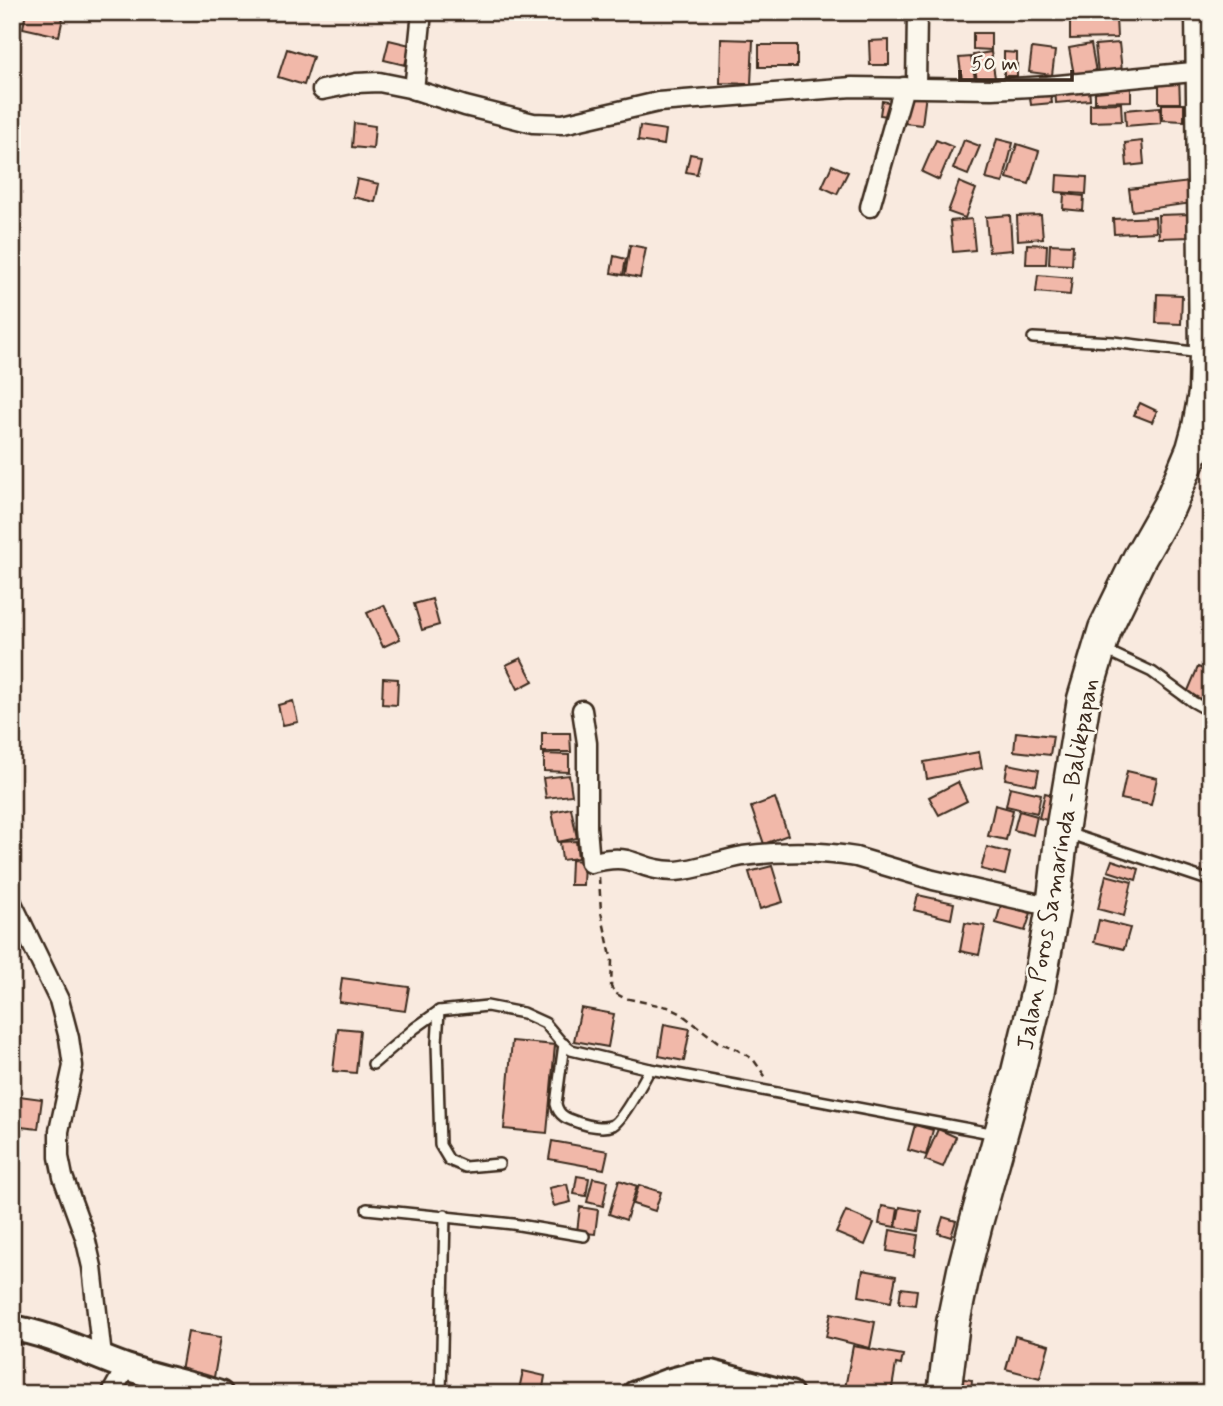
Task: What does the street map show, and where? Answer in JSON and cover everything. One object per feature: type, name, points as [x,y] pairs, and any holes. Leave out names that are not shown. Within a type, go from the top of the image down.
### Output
[{"type":"highway","name":"Jalan Poros Samarinda - Balikpapan","points":[[944,1394],[953,1323],[964,1270],[1038,990],[1084,699],[1105,629],[1139,559],[1169,506],[1193,449],[1199,427],[1205,393],[1204,277],[1208,197],[1202,12]]},
{"type":"street","points":[[414,90],[422,12]]},
{"type":"street","points":[[870,207],[910,87],[917,12]]},
{"type":"street","points":[[322,90],[356,83],[379,82],[533,123],[563,124],[657,102],[852,87],[992,89],[1048,86],[1203,71]]},
{"type":"street","points":[[582,710],[587,743],[590,863],[626,860],[653,870],[672,871],[742,856],[816,853],[845,855],[933,880],[1053,907]]},
{"type":"street","points":[[12,903],[59,1000],[69,1038],[73,1066],[59,1131],[59,1157],[63,1177],[91,1260],[102,1357]]},
{"type":"street","points":[[12,1328],[31,1332],[126,1367],[220,1394]]},
{"type":"street","points":[[111,1394],[126,1367]]},
{"type":"street","points":[[635,1394],[667,1382],[710,1373],[790,1394]]},
{"type":"lane","points":[[1033,338],[1113,342],[1206,354]]},
{"type":"lane","points":[[1100,647],[1152,672],[1211,712]]},
{"type":"lane","points":[[1062,831],[1211,881]]},
{"type":"lane","points":[[373,1065],[439,1010],[486,1006],[523,1013],[545,1023],[571,1051],[650,1069],[1001,1135]]},
{"type":"lane","points":[[439,1010],[437,1043],[440,1145],[449,1160],[465,1167],[499,1164]]},
{"type":"lane","points":[[564,1044],[556,1104],[558,1112],[587,1125],[606,1127],[616,1123],[650,1069]]},
{"type":"lane","points":[[366,1209],[513,1224],[584,1236]]},
{"type":"lane","points":[[442,1394],[445,1216]]},
{"type":"path","points":[[590,863],[599,875],[601,912],[612,961],[611,987],[615,993],[624,998],[668,1007],[718,1042],[753,1059],[767,1077],[772,1092]]},
{"type":"building","points":[[26,12],[64,13],[59,36],[23,28]]},
{"type":"building","points":[[434,12],[454,12],[454,17],[433,15]]},
{"type":"building","points":[[965,12],[996,12],[995,19],[965,19]]},
{"type":"building","points":[[1152,12],[1151,20],[1118,14]]},
{"type":"building","points":[[1160,12],[1182,12],[1181,21],[1160,21]]},
{"type":"building","points":[[1116,17],[1117,38],[1070,39],[1070,18]]},
{"type":"building","points":[[973,33],[991,33],[991,50],[973,49]]},
{"type":"building","points":[[721,39],[753,40],[751,84],[720,83]]},
{"type":"building","points":[[389,40],[410,45],[405,65],[384,60]]},
{"type":"building","points":[[889,40],[889,65],[870,65],[869,41]]},
{"type":"building","points":[[1119,43],[1122,71],[1098,73],[1095,45]]},
{"type":"building","points":[[1091,44],[1096,72],[1074,75],[1069,48]]},
{"type":"building","points":[[759,45],[797,45],[797,67],[759,67]]},
{"type":"building","points":[[1032,48],[1055,51],[1052,75],[1029,72]]},
{"type":"building","points":[[287,49],[313,57],[304,85],[278,77]]},
{"type":"building","points":[[991,52],[995,78],[977,81],[973,55]]},
{"type":"building","points":[[1004,52],[1017,53],[1017,76],[1004,76]]},
{"type":"building","points":[[971,57],[975,78],[962,80],[959,58]]},
{"type":"building","points":[[1159,76],[1179,76],[1180,103],[1159,103]]},
{"type":"building","points":[[1131,84],[1131,101],[1095,102],[1095,85]]},
{"type":"building","points":[[1089,86],[1090,100],[1056,103],[1055,88]]},
{"type":"building","points":[[1050,87],[1052,103],[1031,105],[1029,89]]},
{"type":"building","points":[[908,92],[926,94],[922,125],[904,123]]},
{"type":"building","points":[[882,101],[896,103],[894,117],[880,115]]},
{"type":"building","points":[[1121,103],[1122,121],[1090,122],[1090,104]]},
{"type":"building","points":[[1162,104],[1184,104],[1184,121],[1162,120]]},
{"type":"building","points":[[1160,107],[1161,123],[1126,126],[1125,110]]},
{"type":"building","points":[[354,123],[375,126],[373,149],[352,147]]},
{"type":"building","points":[[640,126],[666,130],[664,145],[638,141]]},
{"type":"building","points":[[997,139],[1013,143],[1003,183],[986,179]]},
{"type":"building","points":[[936,140],[953,147],[939,180],[922,172]]},
{"type":"building","points":[[964,140],[980,146],[968,175],[953,169]]},
{"type":"building","points":[[1142,141],[1144,164],[1127,166],[1125,143]]},
{"type":"building","points":[[1017,144],[1039,151],[1029,184],[1007,178]]},
{"type":"building","points":[[690,154],[701,156],[697,174],[686,172]]},
{"type":"building","points":[[832,165],[848,172],[837,194],[822,187]]},
{"type":"building","points":[[1057,175],[1087,177],[1086,194],[1056,192]]},
{"type":"building","points":[[357,179],[379,184],[375,202],[353,197]]},
{"type":"building","points":[[959,182],[976,189],[965,218],[948,212]]},
{"type":"building","points":[[1190,182],[1193,203],[1132,211],[1129,189]]},
{"type":"building","points":[[1064,194],[1084,196],[1083,211],[1063,209]]},
{"type":"building","points":[[1191,214],[1192,237],[1159,238],[1158,215]]},
{"type":"building","points":[[1010,215],[1012,250],[989,252],[986,217]]},
{"type":"building","points":[[1041,215],[1043,238],[1018,240],[1017,216]]},
{"type":"building","points":[[1155,217],[1156,232],[1114,234],[1113,219]]},
{"type":"building","points":[[972,219],[975,250],[953,252],[950,221]]},
{"type":"building","points":[[1027,244],[1047,245],[1046,264],[1026,264]]},
{"type":"building","points":[[1050,244],[1073,245],[1072,265],[1049,264]]},
{"type":"building","points":[[630,245],[646,248],[640,278],[625,275]]},
{"type":"building","points":[[614,256],[626,259],[623,275],[611,273]]},
{"type":"building","points":[[1038,275],[1072,278],[1070,295],[1036,292]]},
{"type":"building","points":[[1157,294],[1182,295],[1181,324],[1156,323]]},
{"type":"building","points":[[1140,403],[1157,411],[1152,422],[1134,415]]},
{"type":"building","points":[[432,599],[439,625],[422,630],[414,604]]},
{"type":"building","points":[[384,605],[400,639],[383,647],[367,613]]},
{"type":"building","points":[[521,658],[533,681],[518,689],[506,665]]},
{"type":"building","points":[[1198,667],[1211,672],[1211,703],[1187,693]]},
{"type":"building","points":[[383,678],[398,679],[397,705],[382,704]]},
{"type":"building","points":[[293,701],[298,722],[283,725],[278,705]]},
{"type":"building","points":[[1016,732],[1053,736],[1050,755],[1014,751]]},
{"type":"building","points":[[542,733],[570,733],[571,752],[542,752]]},
{"type":"building","points":[[979,752],[982,768],[927,779],[924,762]]},
{"type":"building","points":[[544,754],[569,755],[569,772],[544,771]]},
{"type":"building","points":[[1008,764],[1039,770],[1036,785],[1005,779]]},
{"type":"building","points":[[1127,771],[1157,778],[1151,805],[1121,799]]},
{"type":"building","points":[[569,775],[572,795],[546,798],[543,778]]},
{"type":"building","points":[[958,782],[967,801],[939,815],[929,797]]},
{"type":"building","points":[[1010,787],[1041,794],[1037,813],[1006,806]]},
{"type":"building","points":[[1045,793],[1053,795],[1047,820],[1039,818]]},
{"type":"building","points":[[775,798],[788,835],[764,844],[751,807]]},
{"type":"building","points":[[995,805],[1013,810],[1006,840],[988,836]]},
{"type":"building","points":[[571,808],[577,838],[558,842],[552,812]]},
{"type":"building","points":[[1019,811],[1037,816],[1033,835],[1014,830]]},
{"type":"building","points":[[576,841],[578,858],[562,860],[560,842]]},
{"type":"building","points":[[987,847],[1010,853],[1005,875],[981,869]]},
{"type":"building","points":[[571,860],[584,861],[583,885],[570,885]]},
{"type":"building","points":[[1112,860],[1139,869],[1136,880],[1108,871]]},
{"type":"building","points":[[772,866],[783,902],[760,909],[749,872]]},
{"type":"building","points":[[1106,875],[1132,882],[1124,916],[1098,909]]},
{"type":"building","points":[[918,895],[954,903],[951,919],[914,910]]},
{"type":"building","points":[[1001,905],[1031,913],[1025,931],[996,923]]},
{"type":"building","points":[[1099,920],[1130,928],[1124,949],[1094,942]]},
{"type":"building","points":[[965,923],[985,926],[979,955],[960,951]]},
{"type":"building","points":[[342,978],[409,987],[405,1011],[339,1002]]},
{"type":"building","points":[[581,1008],[614,1014],[608,1047],[574,1041]]},
{"type":"building","points":[[664,1024],[690,1029],[684,1061],[659,1056]]},
{"type":"building","points":[[338,1028],[360,1030],[356,1073],[333,1071]]},
{"type":"building","points":[[512,1041],[555,1045],[547,1133],[504,1129]]},
{"type":"building","points":[[12,1095],[42,1099],[38,1129],[12,1126]]},
{"type":"building","points":[[915,1125],[933,1130],[926,1155],[908,1150]]},
{"type":"building","points":[[938,1129],[956,1137],[943,1167],[925,1160]]},
{"type":"building","points":[[552,1141],[608,1151],[604,1169],[549,1159]]},
{"type":"building","points":[[577,1176],[589,1178],[586,1196],[574,1194]]},
{"type":"building","points":[[593,1178],[608,1181],[603,1206],[587,1202]]},
{"type":"building","points":[[619,1180],[637,1186],[626,1220],[609,1214]]},
{"type":"building","points":[[567,1184],[571,1202],[554,1206],[549,1188]]},
{"type":"building","points":[[639,1185],[661,1192],[655,1211],[633,1204]]},
{"type":"building","points":[[882,1206],[898,1209],[895,1227],[879,1224]]},
{"type":"building","points":[[580,1207],[598,1210],[595,1234],[577,1232]]},
{"type":"building","points":[[900,1207],[921,1211],[918,1231],[896,1227]]},
{"type":"building","points":[[846,1211],[874,1223],[865,1245],[836,1233]]},
{"type":"building","points":[[943,1217],[956,1221],[951,1237],[938,1233]]},
{"type":"building","points":[[890,1230],[918,1235],[915,1256],[887,1251]]},
{"type":"building","points":[[863,1270],[896,1276],[891,1302],[859,1296]]},
{"type":"building","points":[[901,1288],[917,1290],[915,1305],[899,1303]]},
{"type":"building","points":[[831,1313],[875,1322],[870,1348],[826,1337]]},
{"type":"building","points":[[188,1332],[221,1337],[213,1383],[180,1377]]},
{"type":"building","points":[[1015,1336],[1049,1345],[1040,1378],[1006,1369]]},
{"type":"building","points":[[853,1346],[903,1355],[901,1365],[896,1364],[891,1394],[845,1388]]},
{"type":"building","points":[[523,1371],[545,1376],[542,1394],[518,1394]]},
{"type":"building","points":[[958,1378],[972,1380],[971,1393],[956,1391]]},
{"type":"building","points":[[700,1387],[723,1392],[723,1394],[698,1394]]},
{"type":"building","points":[[993,1388],[1026,1393],[1026,1394],[992,1394]]}]
